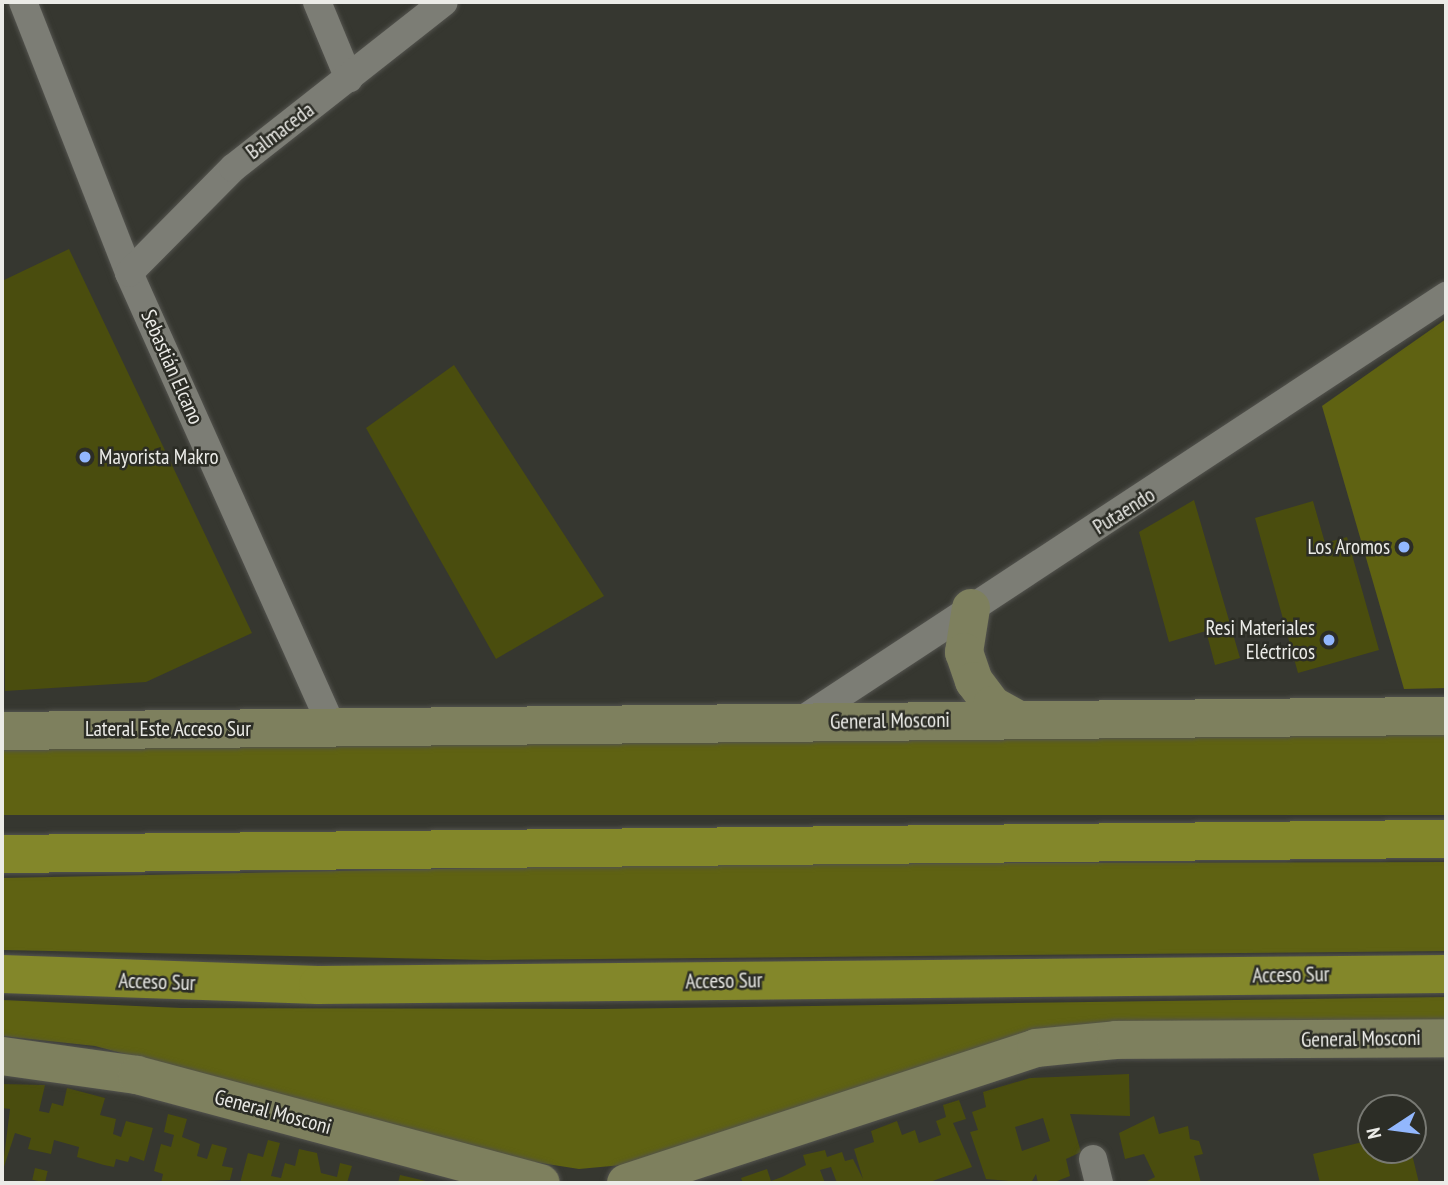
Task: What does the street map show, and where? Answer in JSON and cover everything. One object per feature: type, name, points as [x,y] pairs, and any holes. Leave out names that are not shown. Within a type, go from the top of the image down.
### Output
[{"type":"highway","points":[[2,854],[1446,839]]},
{"type":"highway","name":"Acceso Sur","points":[[2,974],[428,985],[1446,974]]},
{"type":"street","name":"Sebastián Elcano","points":[[23,2],[129,273],[333,728]]},
{"type":"street","points":[[317,2],[349,79]]},
{"type":"street","name":"Balmaceda","points":[[129,273],[233,168],[444,2]]},
{"type":"street","name":"Putaendo","points":[[799,722],[1446,296]]},
{"type":"street","points":[[971,608],[964,652],[974,681],[992,705],[1018,720]]},
{"type":"street","name":"General Mosconi","points":[[333,728],[1446,716]]},
{"type":"street","name":"Lateral Este Acceso Sur","points":[[2,731],[333,728]]},
{"type":"street","name":"General Mosconi","points":[[626,1183],[1036,1048],[1116,1040],[1446,1038]]},
{"type":"street","name":"General Mosconi","points":[[2,1056],[127,1073],[541,1183]]},
{"type":"shaded area","name":"Los Aromos","points":[[1446,319],[1446,688],[1404,689],[1322,406]]},
{"type":"shaded area","points":[[2,735],[1446,735],[1446,815],[2,815]]},
{"type":"shaded area","points":[[1446,862],[1446,951],[488,960],[2,950],[2,878],[676,864]]},
{"type":"shaded area","points":[[1446,997],[1446,1020],[1008,1039],[633,1164],[579,1169],[528,1161],[95,1046],[2,1036],[2,1000],[181,1008],[600,1009]]},
{"type":"building","name":"Mayorista Makro","points":[[69,249],[252,633],[146,682],[5,691],[2,281]]},
{"type":"building","points":[[454,365],[604,596],[496,659],[366,428]]},
{"type":"building","points":[[1194,500],[1240,658],[1215,665],[1206,631],[1169,642],[1139,532]]},
{"type":"building","points":[[1313,501],[1325,543],[1347,537],[1379,650],[1298,673],[1255,518]]},
{"type":"building","points":[[1129,1074],[1130,1116],[1070,1114],[1081,1152],[1066,1159],[1070,1176],[1052,1183],[1038,1183],[1036,1174],[1031,1183],[986,1179],[970,1132],[978,1130],[972,1112],[986,1107],[983,1092],[1030,1078]],"holes":[[[1043,1118],[1050,1141],[1022,1151],[1015,1127]]]},
{"type":"building","points":[[2,1084],[45,1085],[39,1111],[49,1113],[52,1103],[63,1106],[67,1088],[105,1098],[100,1115],[116,1119],[113,1134],[121,1137],[126,1121],[153,1128],[144,1161],[130,1156],[128,1162],[116,1159],[114,1167],[104,1165],[77,1157],[79,1147],[54,1140],[51,1154],[28,1149],[31,1138],[15,1133],[2,1173],[10,1109],[2,1108]]},
{"type":"building","points":[[959,1100],[966,1119],[953,1123],[972,1167],[927,1183],[837,1183],[831,1167],[820,1170],[825,1183],[743,1183],[741,1178],[767,1169],[771,1181],[806,1165],[803,1155],[825,1150],[827,1157],[842,1152],[845,1161],[853,1159],[863,1179],[854,1149],[874,1142],[871,1131],[897,1121],[902,1135],[915,1130],[919,1143],[941,1135],[936,1121],[946,1117],[943,1105]]},
{"type":"building","points":[[168,1114],[187,1119],[182,1137],[200,1144],[197,1156],[207,1159],[212,1144],[227,1148],[222,1166],[233,1168],[230,1180],[161,1183],[163,1174],[154,1171],[161,1144],[171,1147],[174,1135],[164,1132]]},
{"type":"building","points":[[1154,1116],[1159,1134],[1188,1126],[1190,1139],[1199,1141],[1203,1154],[1194,1156],[1201,1183],[1143,1183],[1155,1177],[1144,1154],[1125,1159],[1119,1133]]},
{"type":"building","points":[[268,1140],[280,1143],[271,1176],[281,1178],[285,1163],[295,1166],[299,1149],[317,1153],[321,1173],[337,1177],[340,1163],[352,1166],[347,1183],[240,1183],[248,1153],[263,1157]]},
{"type":"building","points":[[1357,1143],[1357,1164],[1414,1164],[1419,1183],[1320,1183],[1313,1154]]},
{"type":"building","points":[[35,1168],[48,1171],[45,1183],[32,1180]]},
{"type":"building","points":[[400,1175],[430,1182],[398,1183]]},
{"type":"place","name":"Mayorista Makro","points":[[85,457]]},
{"type":"place","name":"Los Aromos","points":[[1404,547]]},
{"type":"place","name":"Resi Materiales Eléctricos","points":[[1329,640]]}]
